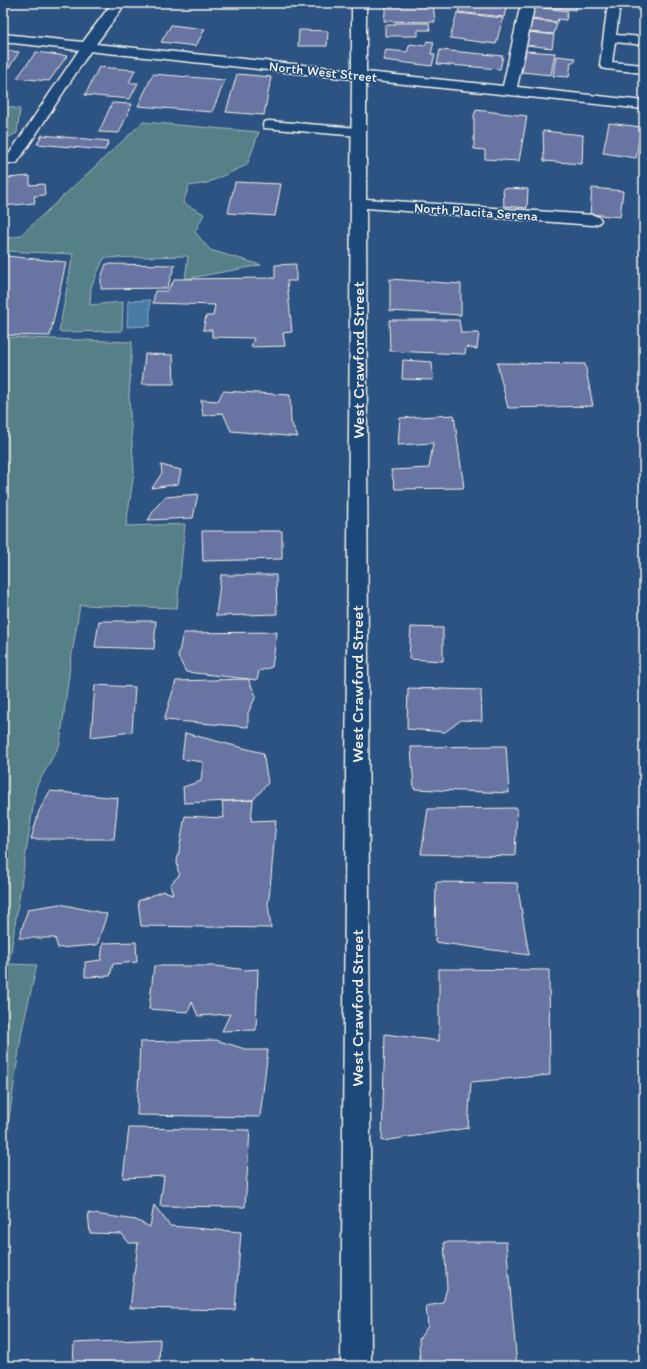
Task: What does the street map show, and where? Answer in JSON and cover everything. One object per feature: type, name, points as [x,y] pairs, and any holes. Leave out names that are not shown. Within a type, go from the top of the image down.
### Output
[{"type":"street","points":[[87,47],[119,3]]},
{"type":"street","name":"West Crawford Street","points":[[356,1366],[359,3]]},
{"type":"street","points":[[509,92],[528,3]]},
{"type":"street","name":"North West Street","points":[[3,38],[644,105]]},
{"type":"street","name":"North Placita Serena","points":[[358,203],[593,220]]},
{"type":"lane","points":[[614,3],[606,65],[644,69]]},
{"type":"lane","points":[[609,38],[644,41]]},
{"type":"lane","points":[[12,160],[87,47]]},
{"type":"lane","points":[[269,125],[358,132]]},
{"type":"green space","points":[[3,106],[20,109],[17,133],[3,140]]},
{"type":"green space","points":[[143,122],[259,132],[247,165],[207,183],[189,186],[183,203],[204,214],[195,232],[210,250],[261,265],[185,279],[188,256],[104,258],[91,287],[90,305],[123,302],[122,331],[59,332],[73,254],[3,251],[3,239],[20,236]]},
{"type":"green space","points":[[3,337],[132,342],[129,397],[134,472],[126,526],[185,524],[177,608],[80,605],[70,666],[60,744],[36,787],[9,964],[37,965],[22,1030],[3,1159]]},
{"type":"water","points":[[150,300],[150,326],[127,327],[128,301]]},
{"type":"building","points":[[386,3],[433,3],[435,22],[384,21]]},
{"type":"building","points":[[461,3],[507,3],[504,17],[458,12]]},
{"type":"building","points":[[534,3],[577,3],[576,10],[533,6]]},
{"type":"building","points":[[639,3],[644,3],[644,18],[639,18]]},
{"type":"building","points":[[534,7],[568,11],[566,20],[558,19],[557,22],[531,19]]},
{"type":"building","points":[[457,13],[503,18],[496,44],[450,38]]},
{"type":"building","points":[[531,20],[557,23],[554,34],[529,32]]},
{"type":"building","points":[[395,23],[429,23],[430,30],[418,30],[418,36],[385,36],[385,25],[395,25]]},
{"type":"building","points":[[171,25],[205,29],[196,46],[161,42]]},
{"type":"building","points":[[299,30],[328,31],[327,46],[298,46]]},
{"type":"building","points":[[529,32],[554,35],[552,48],[526,45]]},
{"type":"building","points":[[427,41],[434,42],[431,54],[435,54],[432,66],[383,60],[386,50],[407,52],[410,44],[425,46]]},
{"type":"building","points":[[3,50],[19,52],[9,68],[3,68]]},
{"type":"building","points":[[440,50],[503,56],[500,69],[437,64]]},
{"type":"building","points":[[526,51],[555,53],[551,75],[522,72]]},
{"type":"building","points":[[36,52],[67,56],[49,81],[17,78]]},
{"type":"building","points":[[556,56],[575,58],[575,62],[571,62],[569,77],[553,76]]},
{"type":"building","points":[[99,67],[135,70],[129,83],[138,83],[130,99],[85,95]]},
{"type":"building","points":[[153,74],[225,80],[212,112],[138,106]]},
{"type":"building","points":[[237,74],[271,77],[264,115],[226,112]]},
{"type":"building","points":[[112,103],[132,104],[119,133],[99,132]]},
{"type":"building","points":[[476,110],[527,116],[519,161],[485,159],[485,150],[474,149],[474,116]]},
{"type":"building","points":[[609,123],[641,127],[636,158],[603,153]]},
{"type":"building","points":[[543,131],[583,135],[582,164],[544,161]]},
{"type":"building","points":[[42,135],[109,141],[105,150],[37,144]]},
{"type":"building","points":[[7,167],[7,178],[30,176],[30,185],[44,184],[45,195],[34,196],[35,203],[3,206],[3,168]]},
{"type":"building","points":[[235,182],[281,184],[275,216],[228,213]]},
{"type":"building","points":[[503,188],[528,189],[527,208],[504,206]]},
{"type":"building","points":[[592,188],[623,191],[620,217],[590,214]]},
{"type":"building","points":[[6,256],[66,262],[50,336],[3,335],[3,268]]},
{"type":"building","points":[[106,264],[175,265],[167,288],[101,289],[101,278]]},
{"type":"building","points":[[296,264],[296,281],[287,281],[292,332],[283,333],[285,346],[251,347],[254,338],[212,337],[212,330],[203,330],[206,316],[213,316],[215,305],[153,303],[155,291],[167,291],[175,279],[275,278],[275,265]]},
{"type":"building","points":[[390,279],[461,284],[461,315],[390,311]]},
{"type":"building","points":[[389,320],[459,320],[461,333],[479,333],[477,349],[466,347],[465,354],[390,351]]},
{"type":"building","points":[[145,354],[173,355],[174,384],[142,384]]},
{"type":"building","points":[[403,360],[432,362],[433,380],[402,379]]},
{"type":"building","points":[[497,363],[585,364],[593,406],[508,408]]},
{"type":"building","points":[[223,391],[290,395],[291,422],[298,437],[231,431],[223,413],[203,416],[201,400],[218,401]]},
{"type":"building","points":[[454,415],[464,488],[395,489],[391,470],[429,468],[433,443],[398,445],[400,418]]},
{"type":"building","points":[[161,465],[181,470],[178,484],[152,488],[162,473]]},
{"type":"building","points":[[198,494],[193,518],[148,520],[156,507],[165,497]]},
{"type":"building","points":[[202,531],[282,531],[282,559],[203,561]]},
{"type":"building","points":[[221,575],[276,575],[277,614],[216,616]]},
{"type":"building","points":[[99,621],[156,621],[154,649],[95,647]]},
{"type":"building","points":[[411,627],[443,628],[443,661],[409,659]]},
{"type":"building","points":[[277,632],[272,667],[259,671],[257,680],[186,672],[178,657],[183,633]]},
{"type":"building","points":[[248,679],[256,696],[248,713],[248,727],[164,720],[176,681]]},
{"type":"building","points":[[95,685],[135,687],[132,732],[91,737]]},
{"type":"building","points":[[408,688],[481,690],[482,721],[461,720],[445,732],[407,729]]},
{"type":"building","points":[[185,733],[263,753],[268,783],[253,800],[184,803],[183,787],[201,781],[203,762],[182,759]]},
{"type":"building","points":[[506,746],[509,793],[414,789],[411,747]]},
{"type":"building","points":[[50,791],[118,798],[114,839],[31,839],[39,811]]},
{"type":"building","points":[[253,800],[251,821],[276,820],[268,904],[271,928],[141,926],[138,901],[163,891],[173,894],[170,885],[180,874],[178,871],[177,862],[185,816],[224,818],[222,801]]},
{"type":"building","points":[[517,808],[515,856],[421,854],[428,809]]},
{"type":"building","points":[[436,882],[517,883],[529,955],[435,942]]},
{"type":"building","points":[[60,904],[107,914],[97,945],[58,948],[55,938],[19,938],[28,909]]},
{"type":"building","points":[[136,942],[137,962],[113,964],[110,976],[85,977],[85,962],[101,960],[103,943]]},
{"type":"building","points":[[154,966],[216,966],[247,970],[258,969],[256,1030],[222,1031],[230,1014],[198,1016],[192,1002],[188,1012],[149,1009]]},
{"type":"building","points":[[439,969],[549,970],[550,1075],[471,1082],[468,1128],[382,1141],[385,1034],[439,1041]]},
{"type":"building","points":[[216,1040],[248,1050],[268,1050],[260,1117],[137,1115],[140,1042]]},
{"type":"building","points":[[129,1128],[250,1130],[245,1207],[160,1206],[164,1176],[123,1178]]},
{"type":"building","points":[[154,1205],[170,1226],[241,1232],[235,1310],[130,1308],[138,1243],[129,1243],[122,1234],[90,1233],[88,1213],[136,1220],[150,1227]]},
{"type":"building","points":[[444,1242],[506,1242],[517,1366],[420,1366],[419,1339],[428,1326],[426,1306],[443,1303],[447,1288]]},
{"type":"building","points":[[160,1339],[159,1366],[73,1366],[74,1343]]}]
